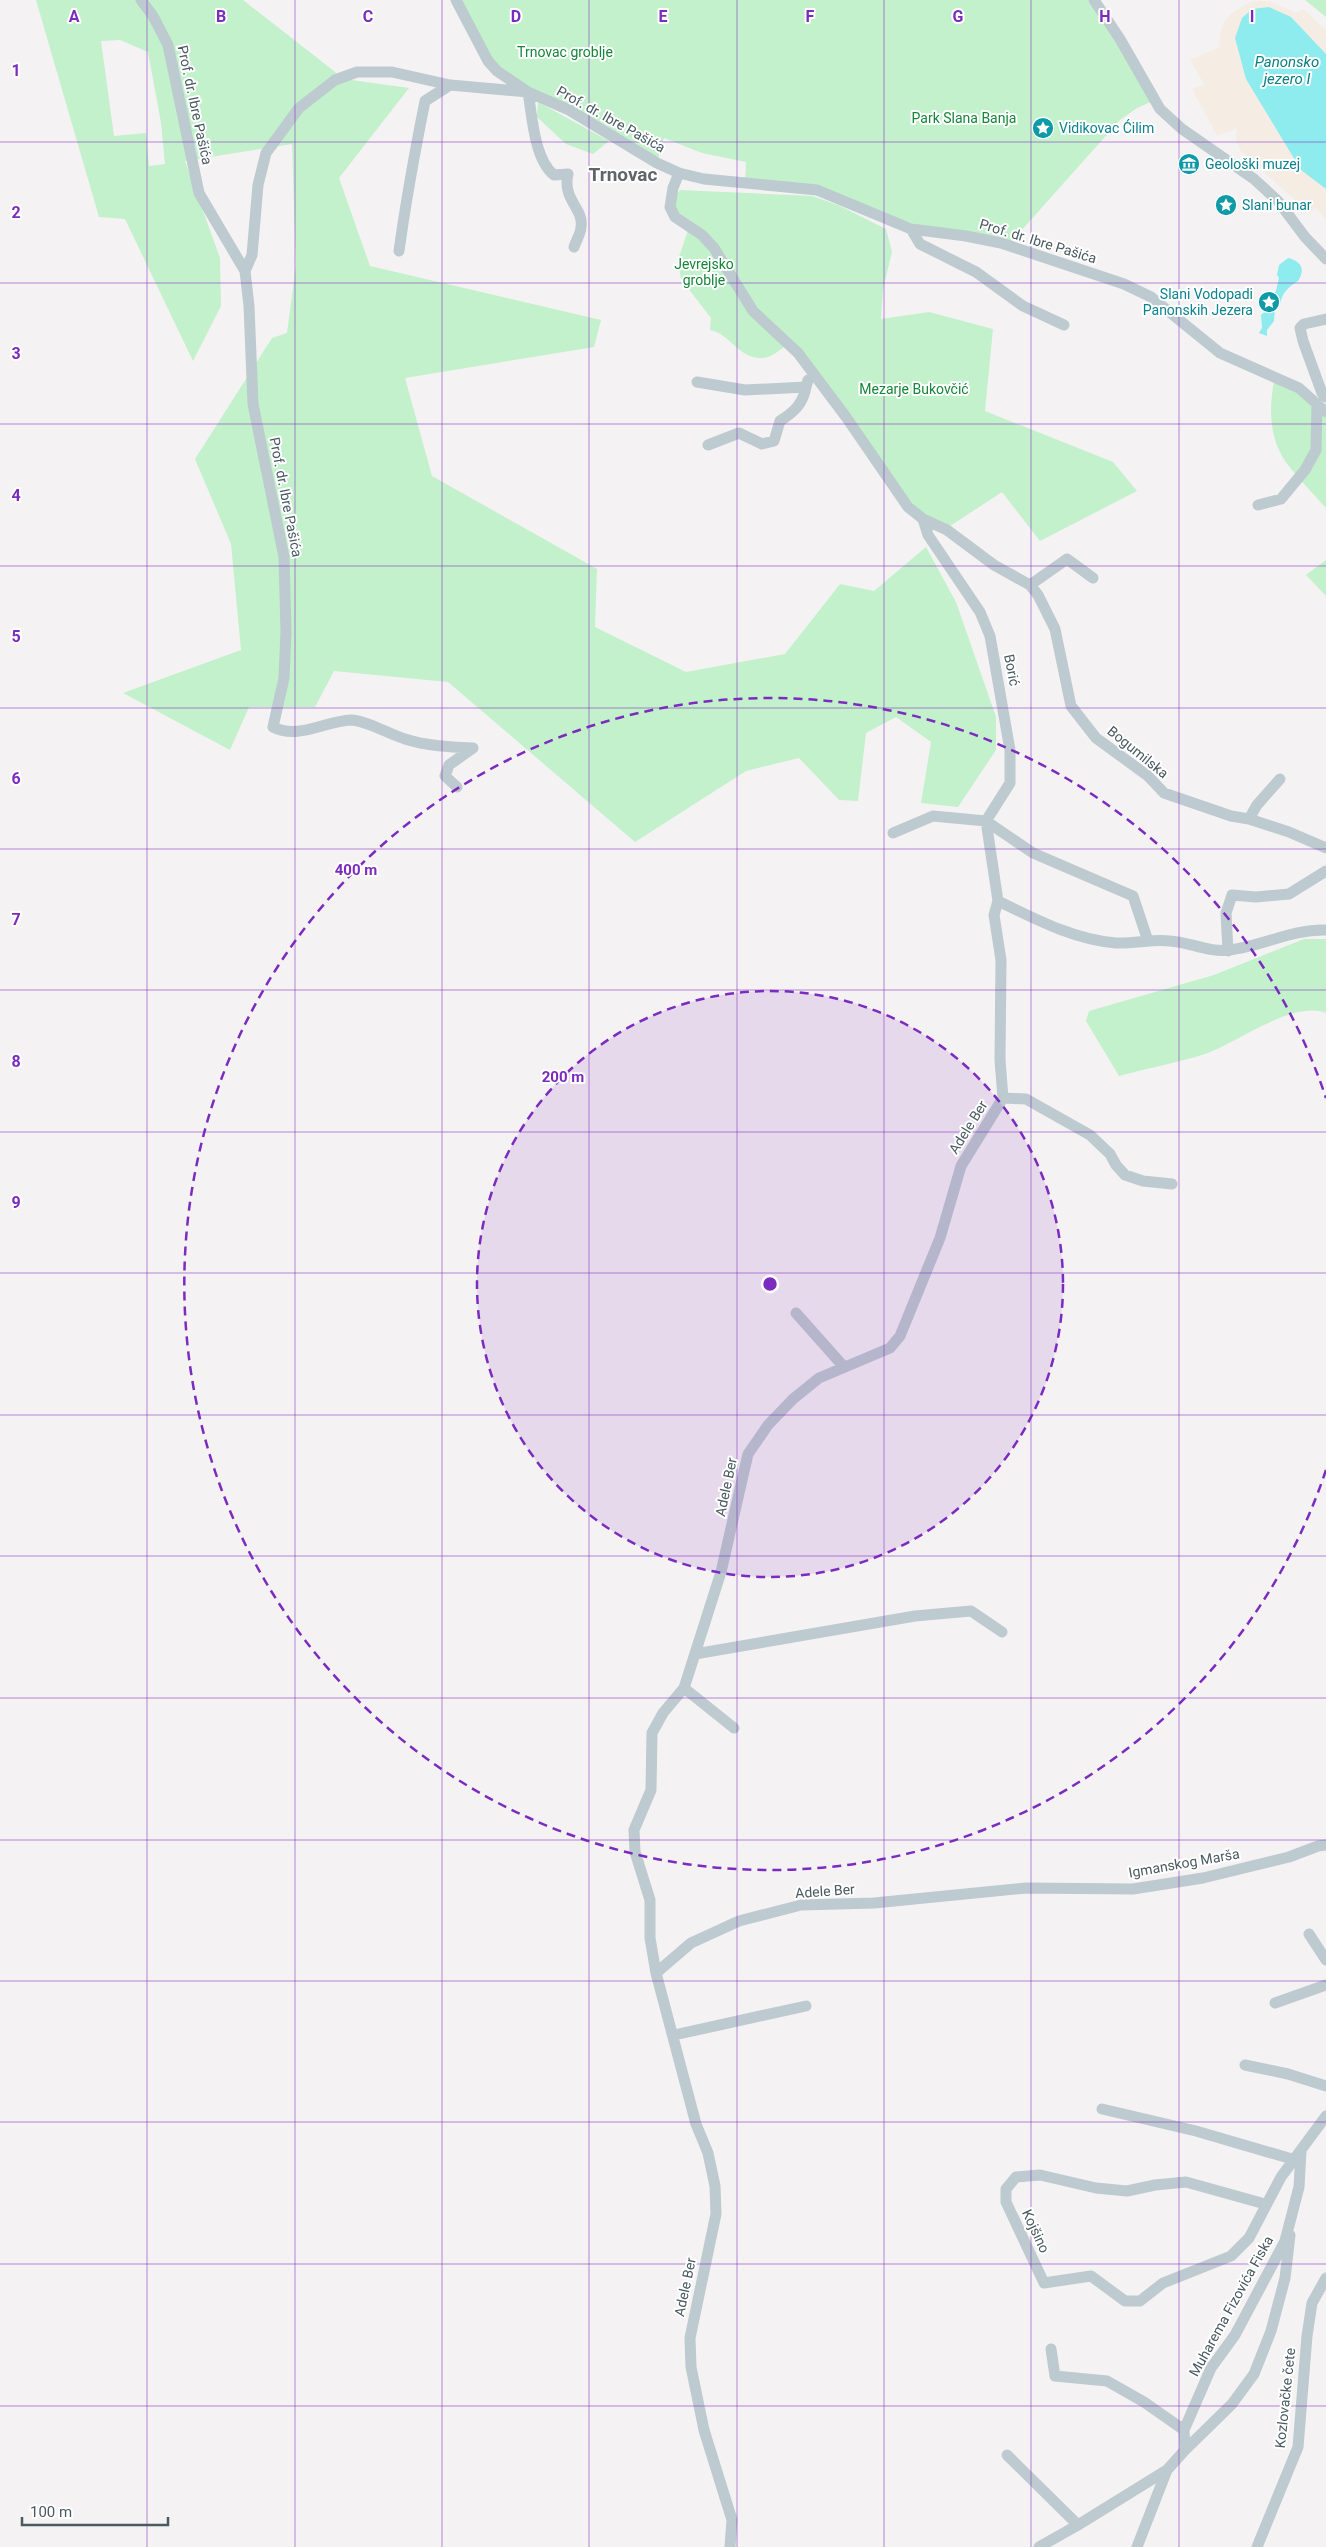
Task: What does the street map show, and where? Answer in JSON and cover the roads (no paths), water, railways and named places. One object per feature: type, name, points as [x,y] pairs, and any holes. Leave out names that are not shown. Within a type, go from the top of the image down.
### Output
[{"type":"street","name":"Prof. dr. Ibre Pašića","points":[[141,0],[153,16],[168,46],[199,194],[245,271],[250,306],[253,404],[284,556],[286,632],[284,678],[273,728],[283,732],[314,729],[352,720],[406,740],[438,747],[473,748],[449,765],[445,776],[457,787]]},
{"type":"street","name":"Prof. dr. Ibre Pašića","points":[[456,0],[488,61],[497,71],[528,92],[569,110],[657,163],[679,173],[704,179],[817,190],[912,229],[1001,243],[1124,284],[1151,297],[1220,353],[1299,388],[1321,400],[1326,412]]},
{"type":"street","points":[[1094,0],[1160,109],[1182,129],[1254,179],[1278,201],[1305,237],[1326,259]]},
{"type":"street","name":"Prof. dr. Ibre Pašića","points":[[245,271],[252,255],[258,185],[266,152],[298,108],[336,80],[357,72],[392,72],[450,85],[528,92]]},
{"type":"street","points":[[399,251],[409,180],[419,139],[425,101],[450,85]]},
{"type":"street","points":[[528,92],[538,150],[548,170],[554,175],[568,174],[567,192],[582,226],[574,246]]},
{"type":"street","points":[[679,173],[673,188],[670,207],[675,217],[702,235],[714,248],[753,311],[798,353],[908,507],[923,519]]},
{"type":"street","points":[[912,229],[920,244],[976,272],[1023,306],[1064,325]]},
{"type":"street","points":[[1258,505],[1280,499],[1309,463],[1316,450],[1322,393],[1300,328],[1310,322],[1326,319]]},
{"type":"street","points":[[708,445],[739,433],[762,444],[774,441],[780,421],[792,414],[804,400],[806,387],[812,372]]},
{"type":"street","points":[[697,382],[745,390],[806,387]]},
{"type":"street","name":"Borić","points":[[923,519],[928,535],[980,612],[990,636],[1010,750],[1010,783],[986,821]]},
{"type":"street","name":"Bogumilska","points":[[923,519],[946,530],[994,565],[1030,585],[1038,595],[1055,629],[1071,706],[1096,738],[1148,776],[1164,793],[1231,816],[1249,819],[1326,848]]},
{"type":"street","points":[[1030,585],[1067,559],[1093,578]]},
{"type":"street","points":[[1249,819],[1257,805],[1280,779]]},
{"type":"street","points":[[893,833],[933,816],[986,821],[1032,853],[1133,896],[1148,941]]},
{"type":"street","points":[[986,821],[998,901],[1076,935],[1117,943],[1170,941],[1228,951],[1258,944],[1286,934],[1326,930]]},
{"type":"street","points":[[1228,951],[1226,913],[1232,895],[1256,897],[1289,894],[1326,871]]},
{"type":"street","name":"Adele Ber","points":[[730,2547],[732,2520],[704,2430],[691,2367],[690,2338],[716,2214],[715,2186],[708,2154],[696,2124],[674,2034],[656,1973],[650,1938],[650,1900],[635,1852],[634,1830],[651,1790],[652,1733],[663,1713],[684,1688],[721,1572],[748,1454],[768,1425],[793,1399],[818,1378],[890,1348],[900,1336],[940,1238],[961,1166],[1003,1098],[1000,1060],[1001,960],[994,915],[998,901]]},
{"type":"street","name":"Adele Ber","points":[[1003,1098],[1026,1099],[1090,1135],[1110,1154],[1116,1165],[1125,1175],[1143,1181],[1172,1184]]},
{"type":"street","points":[[796,1313],[844,1367]]},
{"type":"street","points":[[695,1654],[915,1616],[972,1611],[1002,1632]]},
{"type":"street","points":[[684,1688],[734,1728]]},
{"type":"street","name":"Igmanskog Marša","points":[[983,1892],[1026,1888],[1133,1889],[1203,1878],[1289,1857],[1318,1846],[1326,1845]]},
{"type":"street","name":"Adele Ber","points":[[656,1973],[691,1944],[707,1936],[739,1921],[801,1905],[874,1903],[983,1892]]},
{"type":"street","points":[[1309,1934],[1326,1960]]},
{"type":"street","points":[[1274,2003],[1326,1985]]},
{"type":"street","points":[[674,2034],[806,2006]]},
{"type":"street","points":[[1245,2065],[1288,2074],[1326,2086]]},
{"type":"street","points":[[1102,2110],[1196,2131],[1292,2159]]},
{"type":"street","name":"Kojšino","points":[[1265,2204],[1186,2182],[1155,2185],[1127,2191],[1096,2188],[1040,2175],[1016,2178],[1006,2189],[1006,2202],[1044,2283],[1091,2276],[1125,2301],[1140,2301],[1163,2283],[1231,2256],[1249,2238],[1265,2204],[1292,2159],[1301,2151],[1326,2116]]},
{"type":"street","name":"Muharema Fizovića Fiska","points":[[1185,2450],[1184,2430],[1211,2368],[1235,2335],[1285,2241],[1299,2186],[1301,2151]]},
{"type":"street","name":"Muharema Fizovića Fiska","points":[[1137,2547],[1167,2470],[1232,2404],[1254,2374],[1271,2331],[1286,2278],[1290,2248],[1290,2223]]},
{"type":"street","name":"Kozlovačke čete","points":[[1257,2547],[1298,2447],[1308,2328],[1312,2303],[1326,2278]]},
{"type":"street","points":[[1051,2349],[1055,2376],[1107,2381],[1144,2402],[1184,2430]]},
{"type":"street","points":[[1007,2455],[1078,2525]]},
{"type":"street","points":[[1039,2547],[1167,2470]]},
{"type":"water","name":"Panonsko jezero I","points":[[1269,7],[1291,17],[1326,54],[1326,189],[1301,170],[1246,79],[1235,38],[1242,18],[1252,9]]},
{"type":"water","points":[[1288,258],[1299,263],[1302,273],[1298,281],[1286,291],[1280,304],[1275,307],[1274,321],[1267,330],[1267,336],[1259,333],[1262,328],[1261,315],[1268,309],[1270,298],[1276,291],[1279,265]]},
{"type":"place","name":"Vidikovac Ćilim","points":[[1043,128]]},
{"type":"place","name":"Geološki muzej","points":[[1189,164]]},
{"type":"place","name":"Slani bunar","points":[[1226,205]]},
{"type":"place","name":"Slani Vodopadi Panonskih Jezera","points":[[1269,302]]},
{"type":"district","name":"Trnovac","points":[[623,174]]},
{"type":"park label","name":"Trnovac groblje","points":[[565,52]]},
{"type":"park label","name":"Park Slana Banja","points":[[964,118]]},
{"type":"park label","name":"Jevrejsko groblje","points":[[704,272]]},
{"type":"park label","name":"Mezarje Bukovčić","points":[[914,389]]}]
